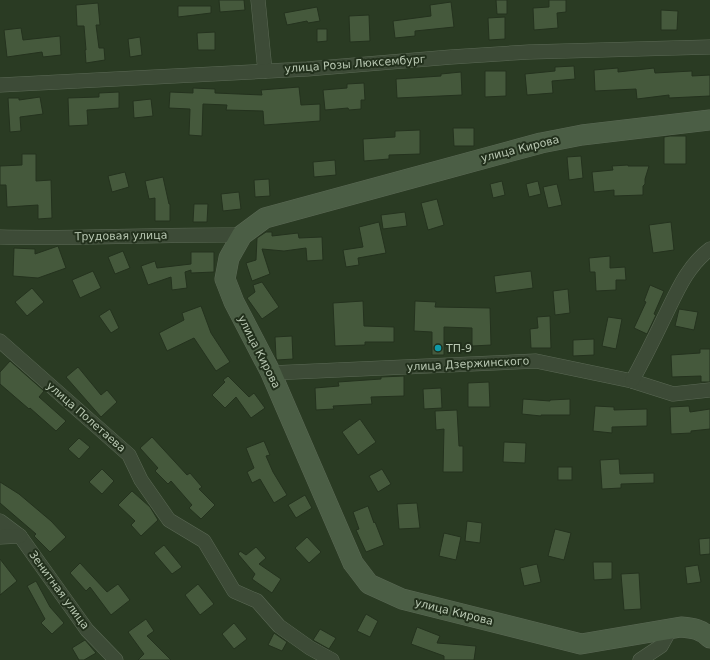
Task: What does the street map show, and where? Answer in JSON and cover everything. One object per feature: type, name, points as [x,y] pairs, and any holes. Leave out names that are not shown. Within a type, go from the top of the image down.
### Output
[{"type":"main road","name":"улица Кирова","points":[[708,633],[695,628],[671,628],[581,644],[402,599],[369,584],[353,562],[270,373],[234,302],[225,279],[229,258],[242,236],[265,218],[541,143],[582,135],[710,120]]},
{"type":"street","points":[[258,0],[265,71]]},
{"type":"street","name":"улица Розы Люксембург","points":[[0,86],[265,71],[506,54],[710,47]]},
{"type":"street","name":"Трудовая улица","points":[[0,237],[39,238],[195,234],[242,236]]},
{"type":"street","points":[[632,381],[651,346],[679,286],[699,257],[710,248]]},
{"type":"street","name":"улица Полетаева","points":[[0,341],[129,455],[141,480],[169,520],[204,541],[234,591],[257,601],[279,626],[310,648],[332,660]]},
{"type":"street","name":"улица Дзержинского","points":[[270,373],[536,361],[632,381],[674,394],[710,390]]},
{"type":"street","name":"Зенитная улица","points":[[0,521],[20,536],[87,630],[116,660]]},
{"type":"street","points":[[0,537],[20,536]]},
{"type":"street","points":[[640,660],[661,646],[671,628]]},
{"type":"building","points":[[219,0],[244,0],[245,10],[220,12]]},
{"type":"building","points":[[496,0],[507,0],[507,14],[497,14]]},
{"type":"building","points":[[549,0],[566,0],[566,12],[557,13],[558,28],[534,30],[533,8],[549,7]]},
{"type":"building","points":[[451,2],[454,27],[415,31],[415,36],[395,38],[393,21],[431,16],[430,5]]},
{"type":"building","points":[[98,3],[100,25],[96,25],[99,48],[104,48],[105,60],[86,63],[84,26],[77,26],[76,5]]},
{"type":"building","points":[[178,6],[211,6],[211,13],[178,17]]},
{"type":"building","points":[[317,7],[320,21],[308,23],[307,21],[287,25],[284,13]]},
{"type":"building","points":[[661,10],[678,11],[677,30],[661,30]]},
{"type":"building","points":[[369,15],[370,41],[350,42],[349,16]]},
{"type":"building","points":[[505,17],[505,39],[489,40],[488,18]]},
{"type":"building","points":[[21,28],[23,40],[60,36],[61,55],[43,57],[42,52],[7,57],[4,30]]},
{"type":"building","points":[[317,29],[327,29],[327,41],[317,42]]},
{"type":"building","points":[[215,32],[215,50],[198,50],[197,33]]},
{"type":"building","points":[[140,37],[142,55],[130,57],[128,39]]},
{"type":"building","points":[[574,66],[575,79],[552,81],[553,93],[527,95],[525,74],[555,71],[555,67]]},
{"type":"building","points":[[618,68],[618,72],[654,68],[655,73],[692,71],[692,76],[710,75],[710,96],[669,98],[669,95],[637,99],[636,89],[595,91],[594,70]]},
{"type":"building","points":[[485,71],[506,71],[506,96],[485,97]]},
{"type":"building","points":[[461,72],[462,95],[397,98],[396,79],[441,76],[441,74]]},
{"type":"building","points":[[364,83],[365,100],[361,100],[361,109],[349,110],[348,108],[325,110],[323,90],[347,88],[347,84]]},
{"type":"building","points":[[299,87],[301,105],[320,104],[320,121],[264,125],[263,111],[226,110],[227,105],[203,104],[202,136],[189,135],[190,109],[169,108],[170,92],[193,93],[193,88],[215,89],[215,93],[262,95],[261,90]]},
{"type":"building","points":[[119,92],[119,108],[87,110],[88,125],[69,126],[68,98],[99,97],[99,93]]},
{"type":"building","points":[[40,97],[43,114],[20,117],[21,131],[10,132],[8,98],[19,98],[19,100]]},
{"type":"building","points":[[151,99],[153,116],[134,118],[133,101]]},
{"type":"building","points":[[453,128],[474,128],[474,146],[454,146]]},
{"type":"building","points":[[420,130],[420,154],[389,155],[389,159],[364,161],[363,139],[395,137],[395,131]]},
{"type":"building","points":[[686,136],[686,164],[664,164],[664,137]]},
{"type":"building","points":[[22,154],[36,154],[36,181],[51,180],[52,218],[38,219],[38,205],[7,207],[6,185],[0,185],[0,166],[22,165]]},
{"type":"building","points":[[581,156],[583,178],[569,180],[567,157]]},
{"type":"building","points":[[335,160],[336,175],[314,177],[313,162]]},
{"type":"building","points":[[612,166],[649,166],[645,184],[643,186],[643,195],[614,196],[614,190],[594,192],[592,172],[613,170]]},
{"type":"building","points":[[125,172],[129,187],[112,192],[108,176]]},
{"type":"building","points":[[163,177],[170,204],[170,221],[155,221],[155,198],[149,199],[145,181]]},
{"type":"building","points":[[269,179],[270,196],[255,197],[254,180]]},
{"type":"building","points":[[502,181],[505,195],[493,198],[490,184]]},
{"type":"building","points":[[538,181],[541,194],[529,197],[526,184]]},
{"type":"building","points":[[557,184],[562,205],[548,208],[543,187]]},
{"type":"building","points":[[239,192],[241,209],[223,211],[221,194]]},
{"type":"building","points":[[437,199],[444,225],[428,230],[421,203]]},
{"type":"building","points":[[194,204],[208,204],[207,222],[193,222]]},
{"type":"building","points":[[405,212],[407,226],[383,229],[381,215]]},
{"type":"building","points":[[379,222],[386,253],[358,258],[359,265],[346,267],[343,250],[363,247],[359,227]]},
{"type":"building","points":[[671,222],[674,250],[653,253],[649,225]]},
{"type":"building","points":[[266,232],[272,232],[272,236],[298,233],[299,238],[322,237],[323,260],[307,261],[306,248],[284,251],[262,249],[270,274],[252,281],[246,263],[256,260],[257,238]]},
{"type":"building","points":[[58,246],[66,268],[38,278],[13,276],[14,248],[35,249],[35,254]]},
{"type":"building","points":[[123,251],[130,268],[115,274],[108,257]]},
{"type":"building","points":[[191,252],[214,252],[214,272],[191,273],[191,270],[185,272],[187,288],[172,290],[171,277],[148,285],[141,266],[155,261],[157,268],[191,264]]},
{"type":"building","points":[[610,256],[610,268],[625,267],[626,280],[616,280],[616,290],[596,291],[595,272],[590,272],[589,258]]},
{"type":"building","points":[[93,271],[101,288],[80,298],[72,280]]},
{"type":"building","points":[[531,271],[533,288],[496,293],[494,276]]},
{"type":"building","points":[[262,282],[279,307],[262,319],[247,298],[255,292],[253,285]]},
{"type":"building","points":[[650,285],[664,291],[654,314],[656,315],[647,334],[634,328],[646,302],[644,301]]},
{"type":"building","points":[[32,288],[44,302],[27,316],[15,302]]},
{"type":"building","points":[[568,289],[570,313],[555,315],[553,291]]},
{"type":"building","points":[[363,301],[364,326],[394,327],[394,342],[365,342],[365,345],[335,346],[333,303]]},
{"type":"building","points":[[415,301],[436,302],[435,307],[490,308],[491,345],[472,346],[472,328],[444,327],[444,355],[432,355],[432,332],[414,331]]},
{"type":"building","points":[[201,306],[211,333],[230,362],[216,371],[194,338],[167,351],[159,333],[184,320],[182,313]]},
{"type":"building","points":[[110,309],[119,328],[111,333],[99,316]]},
{"type":"building","points":[[679,309],[698,312],[694,330],[675,326]]},
{"type":"building","points":[[550,316],[551,348],[531,348],[530,329],[538,328],[537,317]]},
{"type":"building","points":[[608,317],[622,319],[616,349],[602,346]]},
{"type":"building","points":[[292,336],[293,359],[277,360],[275,337]]},
{"type":"building","points":[[594,339],[594,355],[573,356],[573,340]]},
{"type":"building","points":[[700,349],[710,349],[710,382],[701,382],[701,376],[672,377],[671,355],[700,353]]},
{"type":"building","points":[[10,361],[44,391],[39,397],[66,421],[56,431],[0,384],[0,372]]},
{"type":"building","points":[[78,367],[101,395],[107,390],[117,402],[101,417],[66,377]]},
{"type":"building","points":[[228,376],[249,397],[254,393],[265,408],[251,418],[236,397],[225,408],[212,395],[225,382],[223,380]]},
{"type":"building","points":[[404,376],[404,396],[371,397],[372,404],[333,406],[334,409],[316,410],[315,388],[339,386],[338,382]]},
{"type":"building","points":[[489,382],[490,407],[468,407],[468,383]]},
{"type":"building","points":[[441,388],[442,408],[424,409],[423,389]]},
{"type":"building","points":[[523,399],[550,401],[570,399],[570,415],[541,416],[522,414]]},
{"type":"building","points":[[595,406],[614,407],[614,410],[647,409],[647,426],[612,427],[612,433],[593,431]]},
{"type":"building","points":[[689,406],[690,412],[710,409],[710,429],[691,431],[691,433],[671,434],[670,407]]},
{"type":"building","points":[[457,410],[459,446],[463,446],[463,472],[443,472],[444,429],[436,430],[435,411]]},
{"type":"building","points":[[360,419],[376,442],[358,455],[342,432]]},
{"type":"building","points":[[152,437],[187,475],[190,473],[202,487],[199,489],[215,505],[201,519],[189,508],[192,505],[171,481],[168,484],[155,471],[158,468],[140,448]]},
{"type":"building","points":[[79,438],[90,447],[79,459],[68,449]]},
{"type":"building","points":[[264,441],[270,455],[266,456],[273,472],[287,495],[274,503],[260,479],[252,483],[247,472],[254,468],[246,448]]},
{"type":"building","points":[[504,442],[526,443],[525,463],[503,462]]},
{"type":"building","points":[[619,459],[620,474],[654,473],[654,483],[621,484],[621,488],[602,489],[600,460]]},
{"type":"building","points":[[558,467],[572,467],[572,480],[558,480]]},
{"type":"building","points":[[102,469],[114,481],[102,494],[89,482]]},
{"type":"building","points":[[382,469],[391,484],[378,492],[369,476]]},
{"type":"building","points":[[0,482],[19,494],[51,521],[66,537],[50,552],[34,536],[36,534],[0,503]]},
{"type":"building","points":[[132,491],[150,507],[158,520],[141,536],[131,525],[135,521],[118,505]]},
{"type":"building","points":[[305,495],[312,508],[296,518],[288,505]]},
{"type":"building","points":[[417,503],[420,528],[399,529],[397,504]]},
{"type":"building","points":[[368,506],[384,545],[366,552],[356,530],[359,529],[353,512]]},
{"type":"building","points":[[467,521],[482,523],[480,543],[465,541]]},
{"type":"building","points":[[555,529],[571,533],[564,560],[548,556]]},
{"type":"building","points":[[444,533],[461,537],[456,560],[439,556]]},
{"type":"building","points":[[307,537],[321,552],[309,563],[295,548]]},
{"type":"building","points":[[710,538],[710,554],[700,555],[699,539]]},
{"type":"building","points":[[164,545],[182,567],[172,574],[154,553]]},
{"type":"building","points":[[256,547],[266,558],[259,564],[281,579],[272,593],[252,579],[255,574],[238,554],[240,551],[246,555]]},
{"type":"building","points":[[0,559],[17,581],[0,595]]},
{"type":"building","points":[[593,562],[612,562],[612,579],[594,580]]},
{"type":"building","points":[[80,563],[107,592],[118,584],[130,600],[111,615],[90,587],[86,591],[70,573]]},
{"type":"building","points":[[537,564],[541,582],[524,586],[520,568]]},
{"type":"building","points":[[698,565],[701,582],[687,584],[685,567]]},
{"type":"building","points":[[639,573],[641,609],[624,610],[621,574]]},
{"type":"building","points":[[36,581],[50,607],[64,623],[52,634],[41,623],[45,619],[27,586]]},
{"type":"building","points":[[198,584],[214,604],[200,615],[185,595]]},
{"type":"building","points":[[366,614],[378,621],[370,637],[357,631]]},
{"type":"building","points":[[146,619],[154,631],[147,636],[171,660],[138,660],[144,654],[128,632]]},
{"type":"building","points":[[234,623],[247,639],[234,649],[222,634]]},
{"type":"building","points":[[417,627],[440,636],[437,643],[476,646],[474,660],[444,660],[444,656],[411,644]]},
{"type":"building","points":[[320,629],[336,638],[329,649],[313,640]]},
{"type":"building","points":[[274,633],[287,642],[282,651],[268,645]]},
{"type":"building","points":[[85,640],[96,653],[84,660],[79,660],[72,648]]},
{"type":"place","name":"ТП-9","points":[[438,348]]}]
